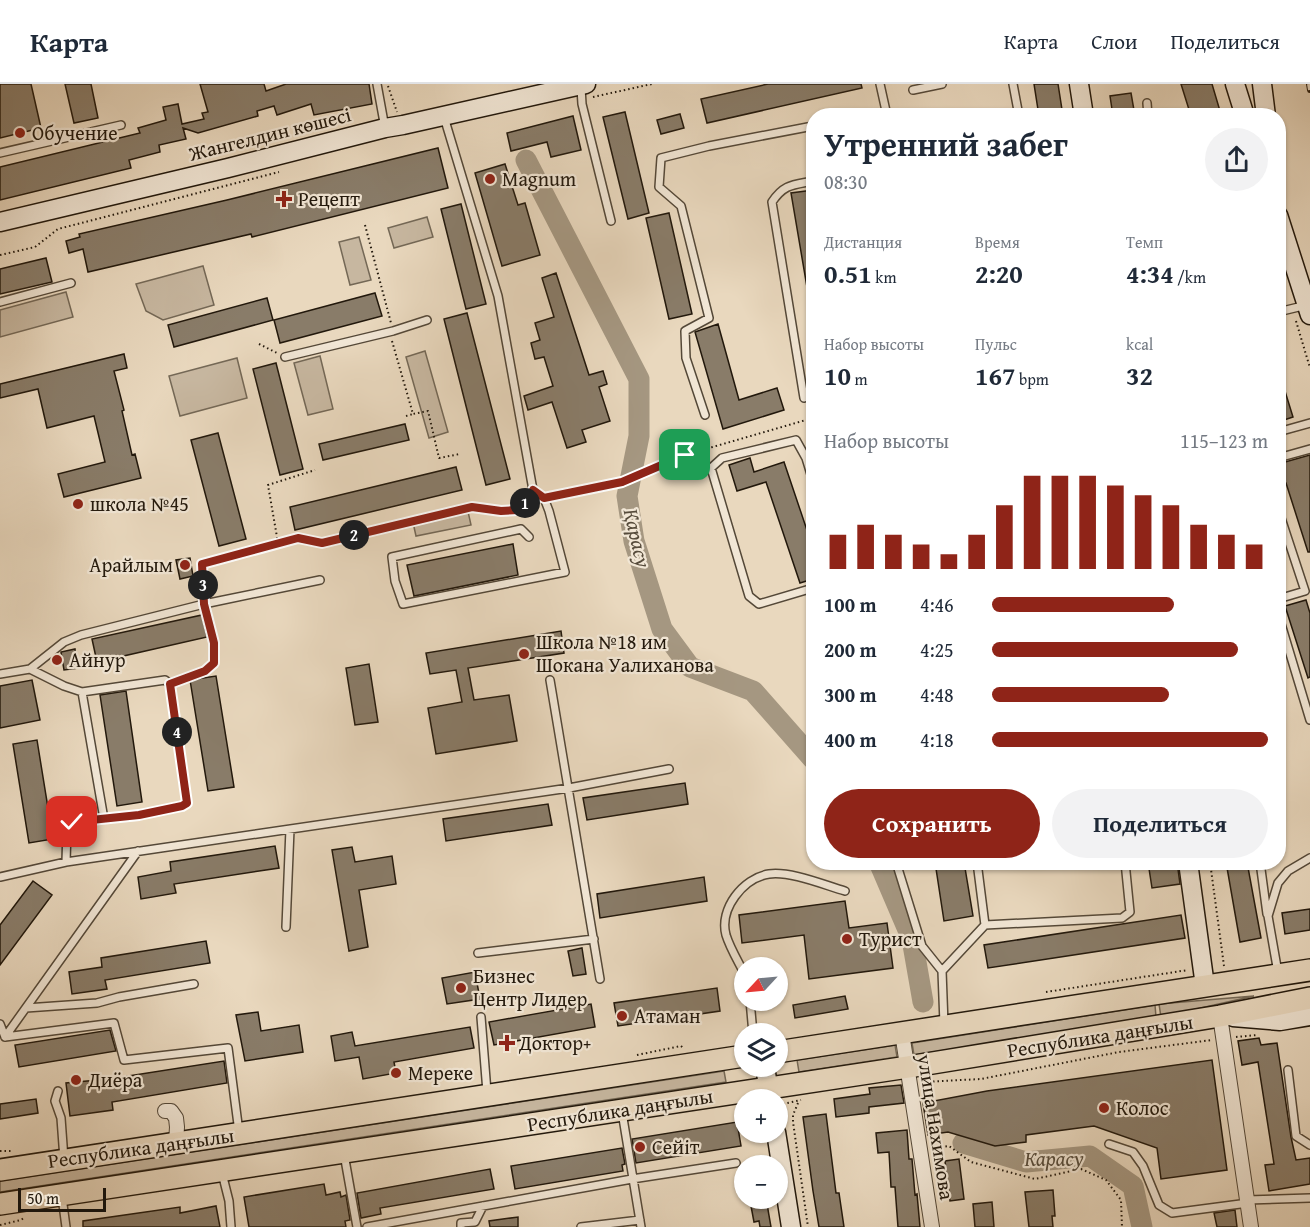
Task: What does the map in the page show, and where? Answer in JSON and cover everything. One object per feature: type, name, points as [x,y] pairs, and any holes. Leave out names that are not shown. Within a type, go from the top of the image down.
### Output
[{"type":"main road","points":[[1079,84],[1083,108]]},
{"type":"main road","points":[[1235,84],[1241,108]]},
{"type":"main road","points":[[1262,84],[1265,108]]},
{"type":"main road","name":"Жангелдин көшесі","points":[[0,222],[556,88],[583,85]]},
{"type":"main road","points":[[1286,240],[1308,310]]},
{"type":"main road","points":[[1190,870],[1216,979],[1310,962]]},
{"type":"main road","name":"Республика даңғылы","points":[[788,1050],[1216,979],[1310,970]]},
{"type":"main road","name":"Республика даңғылы","points":[[788,1094],[909,1075],[1310,998]]},
{"type":"main road","points":[[1220,1016],[1281,1021],[1310,1016]]},
{"type":"main road","name":"Республика даңғылы","points":[[3,1169],[734,1058]]},
{"type":"main road","name":"Республика даңғылы","points":[[0,1204],[622,1110],[734,1100]]},
{"type":"main road","points":[[778,1143],[791,1227]]},
{"type":"street","points":[[1220,1016],[1251,1227]]},
{"type":"street","name":"улица Нахимова","points":[[902,1033],[932,1227]]},
{"type":"street","points":[[165,1111],[171,1111],[176,1118],[176,1143]]},
{"type":"lane","points":[[377,84],[394,127]]},
{"type":"lane","points":[[880,84],[886,108]]},
{"type":"lane","points":[[913,90],[942,84]]},
{"type":"lane","points":[[1013,84],[1018,108]]},
{"type":"lane","points":[[583,85],[582,104],[611,221]]},
{"type":"lane","points":[[1147,103],[1147,108]]},
{"type":"lane","points":[[322,543],[472,507],[501,511],[518,510],[529,500],[533,490],[498,296],[444,115]]},
{"type":"lane","points":[[0,153],[121,125]]},
{"type":"lane","points":[[705,415],[686,358],[685,331],[709,318],[681,206],[659,187],[661,158],[709,146],[806,127]]},
{"type":"lane","points":[[804,398],[772,202],[780,190],[806,182]]},
{"type":"lane","points":[[0,302],[71,283]]},
{"type":"lane","points":[[1286,311],[1308,310]]},
{"type":"lane","points":[[285,357],[391,332],[427,320]]},
{"type":"lane","points":[[1286,430],[1310,423]]},
{"type":"lane","points":[[806,458],[796,440],[722,458],[711,468],[749,596],[759,604],[806,590]]},
{"type":"lane","points":[[1286,456],[1310,449]]},
{"type":"lane","points":[[530,537],[520,529],[392,557],[395,581],[403,604],[565,572],[544,498],[533,490]]},
{"type":"lane","points":[[1286,533],[1305,591],[1286,596]]},
{"type":"lane","points":[[0,674],[30,669],[64,642],[81,635],[204,604],[320,580]]},
{"type":"lane","points":[[1286,640],[1310,720]]},
{"type":"lane","points":[[30,669],[82,692],[165,680],[170,684],[187,803],[139,815],[72,822],[67,828],[66,862]]},
{"type":"lane","points":[[550,680],[600,978]]},
{"type":"lane","points":[[82,692],[104,819]]},
{"type":"lane","points":[[0,877],[66,862],[569,788],[669,769]]},
{"type":"lane","points":[[286,927],[290,829]]},
{"type":"lane","points":[[5,1037],[138,851]]},
{"type":"lane","points":[[1268,916],[1278,883],[1288,871],[1310,858]]},
{"type":"lane","points":[[898,870],[922,946],[942,971],[944,1026]]},
{"type":"lane","points":[[978,870],[985,925]]},
{"type":"lane","points":[[942,971],[985,925],[1122,918],[1130,912],[1131,904],[1126,870]]},
{"type":"lane","points":[[1261,870],[1277,967]]},
{"type":"lane","points":[[737,957],[726,934],[726,913],[743,886],[755,878],[770,874],[795,877],[845,891]]},
{"type":"lane","points":[[478,953],[594,939]]},
{"type":"lane","points":[[26,1008],[97,1003],[194,984]]},
{"type":"lane","points":[[481,1017],[488,1096]]},
{"type":"lane","points":[[5,1037],[114,1023],[124,1060],[228,1048],[239,1133]]},
{"type":"lane","points":[[0,1024],[5,1037]]},
{"type":"lane","points":[[1288,1070],[1296,1136],[1310,1145]]},
{"type":"lane","points":[[58,1091],[55,1101],[61,1118],[64,1159]]},
{"type":"lane","points":[[581,1227],[640,1224],[622,1110]]},
{"type":"lane","points":[[1109,1144],[1133,1152],[1143,1166],[1159,1205],[1172,1213],[1247,1201],[1310,1198]]},
{"type":"lane","points":[[344,1152],[357,1227]]},
{"type":"lane","points":[[367,1227],[734,1162]]},
{"type":"lane","points":[[222,1170],[229,1201],[231,1227]]},
{"type":"lane","points":[[61,1195],[66,1227]]},
{"type":"lane","points":[[461,1227],[461,1223],[475,1222],[483,1206]]},
{"type":"path","points":[[387,84],[394,127]]},
{"type":"path","points":[[0,255],[35,247],[58,229],[288,169]]},
{"type":"path","points":[[364,225],[413,414]]},
{"type":"path","points":[[260,344],[285,357]]},
{"type":"path","points":[[406,416],[428,411],[440,458],[460,454]]},
{"type":"path","points":[[544,498],[622,482],[685,455],[806,420]]},
{"type":"path","points":[[278,543],[268,485],[315,470]]},
{"type":"path","points":[[170,684],[205,671],[214,663],[214,643],[204,604],[202,564],[298,538],[322,543]]},
{"type":"path","points":[[1210,870],[1216,979]]},
{"type":"path","points":[[1046,992],[1161,974]]},
{"type":"path","points":[[909,1075],[981,1079],[1119,1052],[1267,1033]]},
{"type":"path","points":[[788,1101],[798,1103],[793,1122],[808,1227]]},
{"type":"path","points":[[920,1149],[949,1146],[971,1162],[1035,1179],[1081,1169],[1106,1180],[1121,1200],[1122,1227]]},
{"type":"shaded area","points":[[427,217],[433,237],[394,248],[388,228]]},
{"type":"shaded area","points":[[359,237],[371,280],[350,285],[339,242]]},
{"type":"shaded area","points":[[203,266],[214,305],[163,320],[146,311],[136,284]]},
{"type":"shaded area","points":[[66,292],[73,317],[0,337],[0,310]]},
{"type":"shaded area","points":[[425,351],[448,432],[429,438],[406,357]]},
{"type":"shaded area","points":[[320,356],[333,409],[308,415],[294,363]]},
{"type":"shaded area","points":[[237,358],[247,398],[180,416],[169,376]]},
{"type":"shaded area","points":[[467,507],[471,525],[416,536],[412,518]]},
{"type":"shaded area","points":[[1254,996],[1161,1017],[1159,1004]]},
{"type":"shaded area","points":[[1155,1005],[1156,1017],[914,1055],[912,1043]]},
{"type":"shaded area","points":[[895,1045],[897,1057],[799,1072],[797,1060]]},
{"type":"shaded area","points":[[724,1071],[726,1082],[0,1192],[0,1181]]},
{"type":"building","points":[[0,84],[31,84],[41,128],[0,138]]},
{"type":"building","points":[[65,84],[91,84],[98,118],[74,123]]},
{"type":"building","points":[[200,84],[264,84],[266,91],[286,84],[369,84],[372,104],[314,115],[311,104],[277,115],[274,106],[257,111],[258,116],[198,133],[183,128],[186,139],[159,145],[160,152],[129,160],[131,168],[0,200],[0,167],[140,133],[138,128],[166,120],[163,107],[178,104],[182,124],[204,119],[202,113],[208,112]]},
{"type":"building","points":[[768,84],[861,84],[862,88],[707,123],[701,99]]},
{"type":"building","points":[[1034,84],[1058,84],[1062,108],[1038,108]]},
{"type":"building","points":[[1181,84],[1212,84],[1219,108],[1188,108]]},
{"type":"building","points":[[1131,93],[1134,108],[1112,108],[1110,96]]},
{"type":"building","points":[[625,112],[649,213],[628,219],[603,117]]},
{"type":"building","points":[[680,114],[684,128],[661,134],[657,120]]},
{"type":"building","points":[[573,116],[581,150],[551,157],[547,142],[511,151],[507,133]]},
{"type":"building","points":[[438,148],[448,188],[252,237],[251,234],[88,272],[83,249],[69,253],[66,241],[80,237],[79,234]]},
{"type":"building","points":[[505,164],[518,205],[525,203],[540,255],[502,266],[475,173]]},
{"type":"building","points":[[806,191],[806,281],[791,193]]},
{"type":"building","points":[[461,204],[486,304],[466,309],[441,209]]},
{"type":"building","points":[[669,213],[692,314],[669,319],[646,218]]},
{"type":"building","points":[[46,258],[52,282],[0,294],[0,269]]},
{"type":"building","points":[[556,273],[589,375],[603,371],[607,384],[599,387],[610,421],[582,430],[586,442],[567,448],[552,402],[528,410],[524,396],[553,386],[544,357],[535,359],[531,343],[540,340],[535,323],[554,317],[542,278]]},
{"type":"building","points":[[375,293],[382,316],[280,343],[274,320]]},
{"type":"building","points":[[267,298],[273,320],[174,347],[168,325]]},
{"type":"building","points":[[467,313],[510,479],[486,485],[444,319]]},
{"type":"building","points":[[718,324],[739,400],[777,388],[784,410],[723,429],[695,332]]},
{"type":"building","points":[[124,354],[127,368],[114,371],[132,455],[135,454],[141,478],[64,497],[58,474],[105,462],[94,416],[47,428],[38,389],[0,398],[0,384]]},
{"type":"building","points":[[276,363],[303,469],[280,475],[253,369]]},
{"type":"building","points":[[1286,394],[1293,417],[1286,419]]},
{"type":"building","points":[[405,424],[409,440],[323,460],[319,444]]},
{"type":"building","points":[[218,433],[246,539],[219,546],[191,440]]},
{"type":"building","points":[[1310,455],[1310,552],[1308,552],[1286,483],[1286,462]]},
{"type":"building","points":[[750,458],[754,472],[784,462],[806,527],[806,581],[800,583],[766,482],[737,491],[729,465]]},
{"type":"building","points":[[456,467],[462,490],[295,530],[290,507]]},
{"type":"building","points":[[513,544],[518,575],[414,596],[407,565]]},
{"type":"building","points":[[190,558],[193,576],[180,579],[176,560]]},
{"type":"building","points":[[1306,600],[1310,613],[1310,677],[1308,678],[1286,609],[1286,606]]},
{"type":"building","points":[[202,615],[207,637],[97,662],[92,639]]},
{"type":"building","points":[[561,631],[564,653],[468,668],[474,700],[509,695],[517,741],[436,754],[428,708],[462,702],[456,670],[430,674],[426,653]]},
{"type":"building","points":[[75,649],[78,668],[64,670],[61,652]]},
{"type":"building","points":[[369,664],[378,722],[355,725],[346,668]]},
{"type":"building","points":[[216,676],[234,787],[208,791],[190,680]]},
{"type":"building","points":[[32,680],[40,720],[0,728],[0,686]]},
{"type":"building","points":[[126,691],[142,802],[117,806],[100,695]]},
{"type":"building","points":[[37,740],[53,839],[29,843],[13,744]]},
{"type":"building","points":[[685,783],[688,804],[587,820],[583,798]]},
{"type":"building","points":[[548,804],[552,825],[446,841],[443,819]]},
{"type":"building","points":[[275,846],[279,868],[174,884],[176,893],[141,899],[138,877],[171,871],[170,862]]},
{"type":"building","points":[[352,847],[355,862],[392,856],[396,884],[359,890],[368,947],[349,951],[332,850]]},
{"type":"building","points":[[936,870],[965,870],[973,916],[944,921]]},
{"type":"building","points":[[1149,870],[1178,870],[1180,884],[1152,888]]},
{"type":"building","points":[[1227,870],[1248,870],[1261,938],[1240,942]]},
{"type":"building","points":[[704,877],[707,901],[600,918],[597,894]]},
{"type":"building","points":[[33,881],[52,895],[0,965],[0,925]]},
{"type":"building","name":"Турист","points":[[845,901],[849,928],[887,923],[893,968],[809,979],[804,935],[742,943],[739,915]]},
{"type":"building","points":[[1310,909],[1310,930],[1285,934],[1282,913]]},
{"type":"building","points":[[1181,915],[1185,938],[988,968],[984,945]]},
{"type":"building","points":[[206,941],[210,963],[105,980],[107,989],[72,994],[69,972],[102,967],[101,958]]},
{"type":"building","points":[[582,948],[586,974],[573,976],[568,951]]},
{"type":"building","name":"Бизнес Центр Лидер","points":[[475,972],[480,999],[447,1004],[442,978]]},
{"type":"building","points":[[717,988],[720,1011],[618,1026],[614,1003]]},
{"type":"building","points":[[845,996],[848,1009],[795,1018],[793,1005]]},
{"type":"building","points":[[591,1004],[595,1027],[494,1045],[489,1022]]},
{"type":"building","points":[[258,1012],[261,1031],[299,1025],[303,1052],[245,1061],[236,1015]]},
{"type":"building","points":[[470,1027],[474,1048],[394,1062],[396,1073],[363,1079],[359,1057],[335,1061],[331,1036],[352,1032],[355,1046]]},
{"type":"building","points":[[110,1030],[116,1051],[19,1067],[15,1045]]},
{"type":"building","points":[[1259,1038],[1261,1045],[1277,1043],[1296,1160],[1310,1158],[1310,1184],[1269,1191],[1265,1165],[1274,1164],[1258,1062],[1242,1065],[1238,1041]]},
{"type":"building","name":"Колос","points":[[1212,1060],[1227,1170],[1161,1179],[1157,1148],[1094,1126],[1026,1135],[1026,1142],[995,1146],[948,1132],[928,1135],[923,1103],[987,1091]]},
{"type":"building","points":[[224,1061],[227,1083],[112,1102],[113,1110],[70,1116],[66,1083],[109,1079]]},
{"type":"building","points":[[901,1085],[904,1103],[869,1107],[869,1113],[836,1117],[834,1099],[870,1094],[869,1088]]},
{"type":"building","points":[[36,1099],[38,1113],[0,1119],[0,1104]]},
{"type":"building","points":[[826,1114],[836,1193],[839,1193],[844,1227],[819,1227],[813,1191],[803,1117]]},
{"type":"building","points":[[734,1122],[734,1143],[740,1143],[741,1146],[636,1163],[632,1139]]},
{"type":"building","points":[[907,1130],[909,1159],[912,1159],[920,1227],[898,1227],[895,1187],[891,1187],[889,1152],[878,1153],[876,1133]]},
{"type":"building","points":[[622,1148],[625,1164],[622,1165],[623,1171],[515,1189],[511,1166]]},
{"type":"building","points":[[959,1159],[964,1199],[950,1201],[945,1161]]},
{"type":"building","points":[[490,1169],[494,1189],[380,1208],[381,1214],[361,1218],[357,1193]]},
{"type":"building","points":[[324,1184],[326,1195],[340,1192],[341,1197],[346,1195],[350,1220],[345,1221],[346,1227],[249,1227],[244,1197]]},
{"type":"building","points":[[1053,1190],[1055,1216],[1052,1216],[1053,1227],[1029,1227],[1025,1192]]},
{"type":"building","points":[[992,1202],[994,1227],[975,1227],[973,1204]]},
{"type":"building","points":[[216,1206],[220,1227],[83,1227],[83,1221],[180,1207],[180,1213]]},
{"type":"building","points":[[752,1209],[768,1209],[771,1227],[760,1227],[759,1221],[754,1222]]},
{"type":"building","points":[[1235,1210],[1237,1227],[1217,1227],[1214,1213]]},
{"type":"building","points":[[518,1217],[518,1227],[490,1227],[489,1221]]},
{"type":"waterway","name":"Қарасу","points":[[526,160],[639,379],[639,436],[627,496],[634,541],[662,629],[690,667],[753,691],[806,751]]},
{"type":"waterway","name":"Қарасу","points":[[882,870],[912,939],[923,1002]]},
{"type":"waterway","name":"Карасу","points":[[963,1143],[1026,1162],[1090,1156],[1133,1186],[1142,1227]]},
{"type":"railway","points":[[1309,84],[1310,90]]},
{"type":"place","name":"Обучение","points":[[20,133]]},
{"type":"place","name":"Magnum","points":[[490,179]]},
{"type":"place","name":"Рецепт","points":[[284,199]]},
{"type":"place","name":"школа №45","points":[[78,504]]},
{"type":"place","name":"Арайлым","points":[[185,565]]},
{"type":"place","name":"Школа №18 им Шокана Уалиханова","points":[[524,654]]},
{"type":"place","name":"Айнур","points":[[57,660]]},
{"type":"place","name":"Турист","points":[[847,939]]},
{"type":"place","name":"Бизнес Центр Лидер","points":[[461,988]]},
{"type":"place","name":"Атаман","points":[[622,1016]]},
{"type":"place","name":"Доктор+","points":[[507,1043]]},
{"type":"place","name":"Мереке","points":[[396,1073]]},
{"type":"place","name":"Диёра","points":[[76,1080]]},
{"type":"place","name":"Колос","points":[[1104,1108]]},
{"type":"place","name":"Сейіт","points":[[640,1147]]},
{"type":"route","points":[[72,822],[139,815],[187,803],[170,684],[205,671],[214,663],[214,643],[204,604],[202,564],[298,538],[322,543],[472,507],[501,511],[518,510],[529,500],[533,490],[544,498],[622,482],[685,455]]}]
